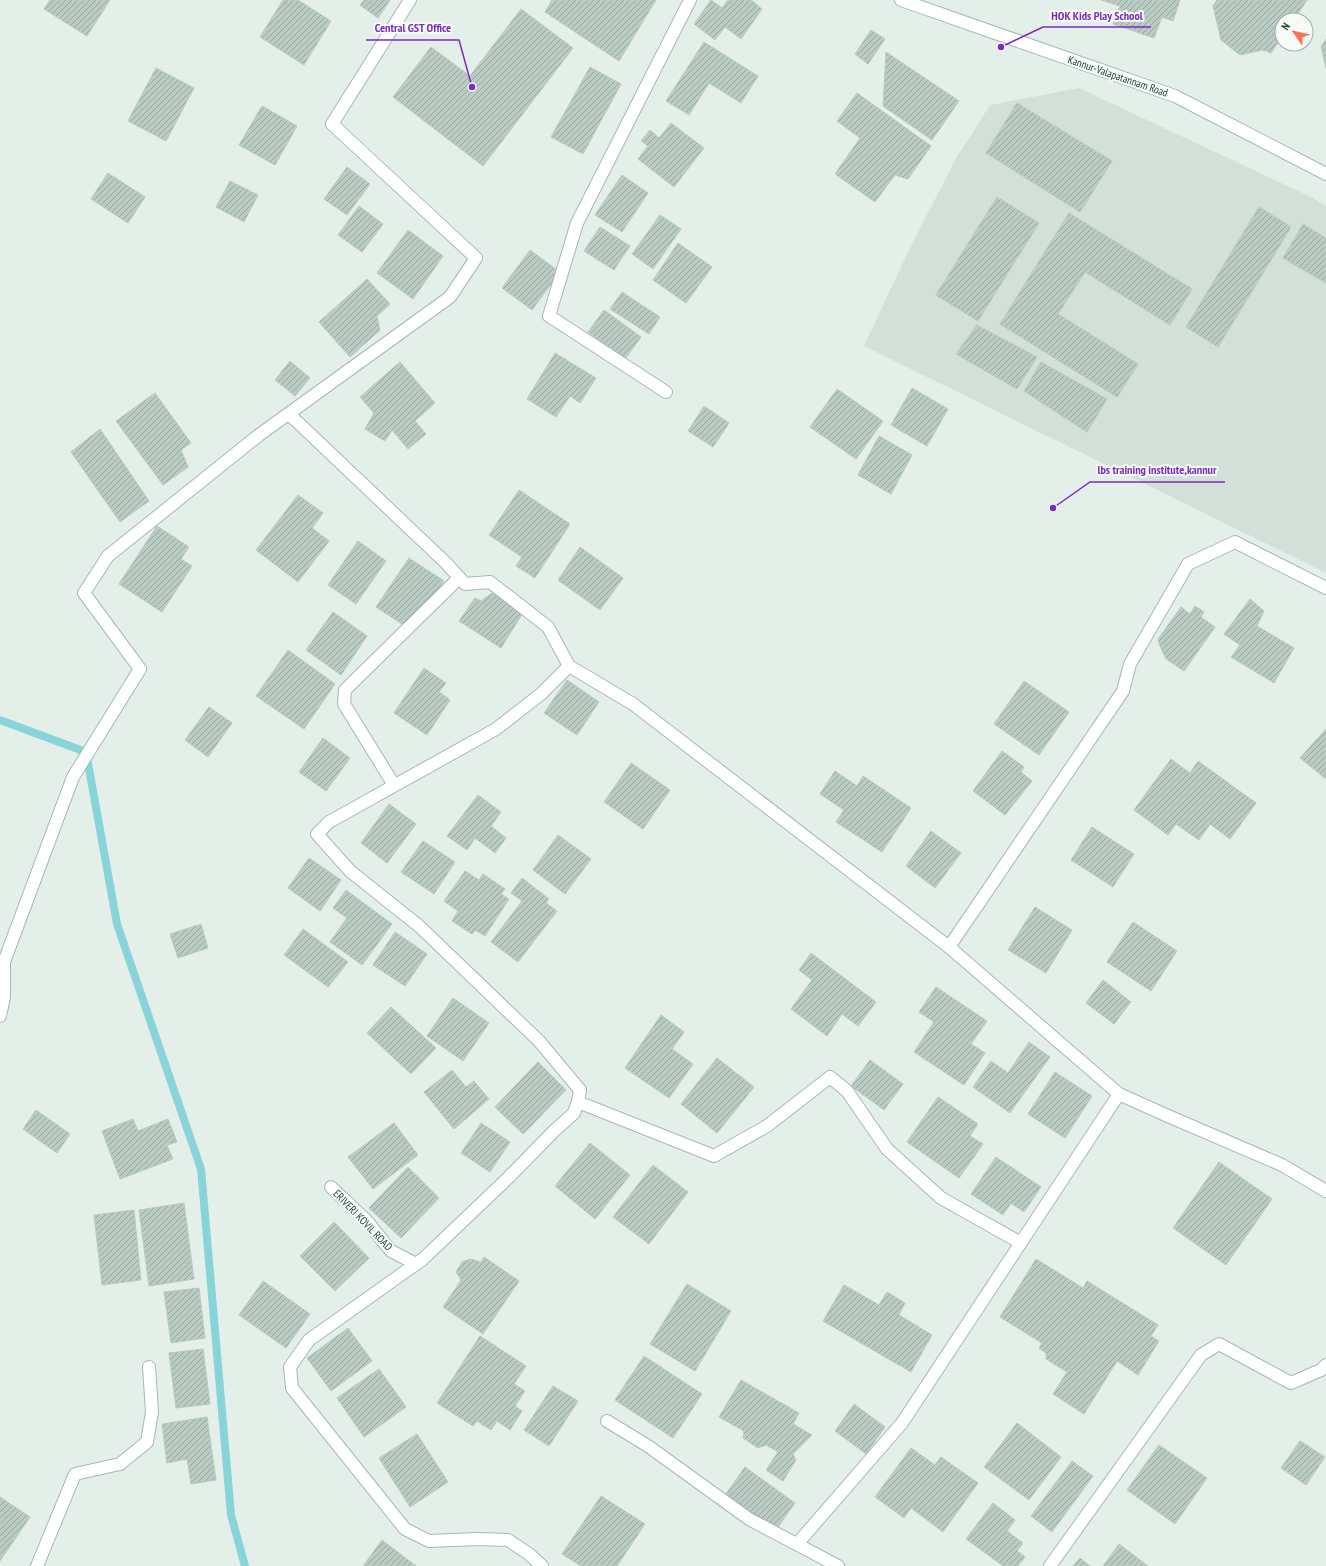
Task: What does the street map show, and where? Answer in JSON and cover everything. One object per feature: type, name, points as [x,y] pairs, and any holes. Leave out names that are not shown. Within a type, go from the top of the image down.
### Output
[{"type":"street","points":[[0,1016],[4,997],[2,962],[73,777],[140,669],[84,593],[108,556],[259,435],[450,297],[476,258],[332,124],[410,0]]},
{"type":"street","points":[[666,392],[549,316],[577,223],[690,0]]},
{"type":"street","name":"Kannur-Valapatannam Road","points":[[901,0],[1175,96],[1326,174]]},
{"type":"street","points":[[289,414],[446,563],[465,584],[490,582],[548,627],[569,666],[633,704],[948,947],[1119,1094],[1282,1165],[1326,1191]]},
{"type":"street","points":[[948,947],[1123,691],[1130,664],[1188,564],[1235,542],[1326,588]]},
{"type":"street","points":[[394,785],[344,704],[345,690],[459,578]]},
{"type":"street","points":[[542,1566],[529,1554],[508,1540],[478,1538],[429,1541],[405,1529],[292,1388],[290,1368],[309,1340],[416,1264],[509,1177],[574,1112],[578,1102],[580,1090],[539,1041],[419,926],[350,871],[317,834],[329,822],[496,730],[541,694],[569,666]]},
{"type":"street","points":[[578,1102],[714,1156],[767,1126],[830,1077],[847,1091],[888,1149],[941,1198],[1021,1243]]},
{"type":"street","points":[[797,1544],[902,1423],[1119,1094]]},
{"type":"street","name":"ERIVERI KOVIL ROAD","points":[[331,1187],[366,1220],[392,1251],[416,1264]]},
{"type":"street","points":[[1050,1566],[1202,1355],[1219,1344],[1291,1383],[1321,1370],[1326,1365]]},
{"type":"street","points":[[37,1566],[75,1474],[120,1464],[147,1442],[152,1412],[149,1367]]},
{"type":"street","points":[[607,1422],[648,1446],[748,1519],[838,1566]]},
{"type":"shaded area","points":[[1079,88],[1311,197],[1326,206],[1326,573],[864,346],[908,252],[955,160],[990,105]]},
{"type":"building","points":[[50,0],[110,0],[87,36],[44,9]]},
{"type":"building","points":[[283,0],[298,0],[331,21],[304,65],[260,37]]},
{"type":"building","points":[[364,0],[390,0],[378,18],[360,5]]},
{"type":"building","points":[[552,0],[656,0],[619,61],[545,12]]},
{"type":"building","points":[[711,0],[722,8],[728,0],[751,0],[762,9],[741,39],[725,27],[715,40],[694,24]]},
{"type":"building","points":[[1101,0],[1180,0],[1173,21],[1162,17],[1154,38],[1113,24],[1120,6]]},
{"type":"building","points":[[1217,0],[1307,0],[1299,12],[1274,12],[1274,49],[1271,53],[1263,50],[1240,55],[1221,40],[1213,6]]},
{"type":"building","points":[[521,9],[573,48],[483,166],[393,97],[431,47],[470,76]]},
{"type":"building","points":[[871,30],[885,39],[868,64],[855,54]]},
{"type":"building","points":[[1326,39],[1326,68],[1321,47]]},
{"type":"building","points":[[704,42],[758,76],[741,103],[709,83],[689,115],[666,101]]},
{"type":"building","points":[[886,52],[959,101],[932,140],[883,106]]},
{"type":"building","points":[[590,67],[621,84],[583,154],[551,137]]},
{"type":"building","points":[[156,68],[194,88],[166,141],[128,121]]},
{"type":"building","points":[[857,93],[931,146],[908,179],[895,175],[875,202],[835,174],[860,138],[837,121]]},
{"type":"building","points":[[1017,103],[1112,161],[1080,212],[986,153]]},
{"type":"building","points":[[262,106],[297,126],[275,165],[239,145]]},
{"type":"building","points":[[671,123],[704,148],[674,187],[638,159],[648,146],[641,141],[650,130],[659,138]]},
{"type":"building","points":[[347,167],[370,184],[347,215],[324,199]]},
{"type":"building","points":[[108,173],[145,197],[128,223],[91,199]]},
{"type":"building","points":[[622,175],[648,193],[622,232],[595,215]]},
{"type":"building","points":[[230,181],[258,195],[244,222],[216,207]]},
{"type":"building","points":[[997,197],[1039,223],[978,321],[936,295]]},
{"type":"building","points":[[359,206],[383,224],[362,252],[338,235]]},
{"type":"building","points":[[1259,207],[1291,227],[1218,347],[1186,327]]},
{"type":"building","points":[[1069,213],[1192,289],[1170,325],[1085,272],[1058,314],[1138,364],[1117,397],[1000,324]]},
{"type":"building","points":[[660,215],[681,229],[653,269],[632,254]]},
{"type":"building","points":[[1303,224],[1326,238],[1326,283],[1283,258]]},
{"type":"building","points":[[600,227],[630,246],[614,270],[584,251]]},
{"type":"building","points":[[408,230],[443,256],[413,299],[377,273]]},
{"type":"building","points":[[678,243],[712,267],[686,303],[653,280]]},
{"type":"building","points":[[530,250],[560,272],[532,310],[502,288]]},
{"type":"building","points":[[367,279],[390,304],[377,316],[380,330],[350,357],[319,322]]},
{"type":"building","points":[[622,292],[660,317],[649,334],[610,309]]},
{"type":"building","points":[[604,310],[641,337],[625,359],[588,332]]},
{"type":"building","points":[[977,325],[1037,357],[1017,389],[956,354]]},
{"type":"building","points":[[555,353],[596,378],[580,403],[570,396],[556,417],[527,399]]},
{"type":"building","points":[[290,361],[310,378],[295,396],[275,380]]},
{"type":"building","points":[[400,362],[435,403],[415,421],[426,434],[408,449],[392,430],[385,441],[365,429],[374,413],[360,397]]},
{"type":"building","points":[[1041,362],[1107,399],[1087,432],[1024,391]]},
{"type":"building","points":[[912,388],[948,409],[927,446],[891,425]]},
{"type":"building","points":[[837,389],[883,421],[856,459],[810,427]]},
{"type":"building","points":[[155,393],[191,443],[181,450],[188,467],[163,485],[116,421]]},
{"type":"building","points":[[704,406],[729,423],[713,447],[688,431]]},
{"type":"building","points":[[100,429],[149,501],[120,522],[71,452]]},
{"type":"building","points":[[879,436],[912,455],[891,494],[858,475]]},
{"type":"building","points":[[519,490],[570,524],[535,578],[516,566],[522,557],[489,535]]},
{"type":"building","points":[[298,495],[323,513],[312,528],[329,541],[298,582],[256,550]]},
{"type":"building","points":[[157,526],[189,547],[181,559],[192,566],[162,612],[119,584]]},
{"type":"building","points":[[358,541],[386,561],[356,604],[328,585]]},
{"type":"building","points":[[580,547],[623,578],[600,610],[558,580]]},
{"type":"building","points":[[409,558],[444,581],[411,630],[376,607]]},
{"type":"building","points":[[492,593],[523,613],[501,648],[459,621],[475,598],[481,601]]},
{"type":"building","points":[[1250,599],[1264,611],[1257,626],[1294,648],[1274,683],[1231,657],[1240,645],[1224,634]]},
{"type":"building","points":[[1195,606],[1204,612],[1201,617],[1215,627],[1184,671],[1166,659],[1158,639],[1181,607],[1190,614]]},
{"type":"building","points":[[333,612],[367,636],[341,675],[306,650]]},
{"type":"building","points":[[288,650],[335,684],[304,729],[256,696]]},
{"type":"building","points":[[424,668],[446,683],[439,692],[450,700],[427,735],[394,713]]},
{"type":"building","points":[[567,680],[599,702],[577,735],[544,713]]},
{"type":"building","points":[[1024,681],[1069,712],[1039,755],[994,724]]},
{"type":"building","points":[[209,707],[232,723],[208,757],[185,740]]},
{"type":"building","points":[[1326,729],[1326,779],[1300,758]]},
{"type":"building","points":[[323,738],[350,758],[326,791],[299,772]]},
{"type":"building","points":[[1002,751],[1024,767],[1021,772],[1032,781],[1005,815],[973,791]]},
{"type":"building","points":[[1171,759],[1190,773],[1198,761],[1256,803],[1230,839],[1210,824],[1199,840],[1176,824],[1168,835],[1134,810]]},
{"type":"building","points":[[631,763],[670,790],[643,829],[604,802]]},
{"type":"building","points":[[835,771],[857,786],[863,776],[911,808],[882,852],[836,822],[844,810],[820,794]]},
{"type":"building","points":[[478,795],[501,812],[491,826],[506,838],[495,853],[475,838],[467,850],[447,836]]},
{"type":"building","points":[[389,804],[416,824],[387,863],[361,843]]},
{"type":"building","points":[[1092,827],[1134,854],[1113,887],[1071,860]]},
{"type":"building","points":[[931,831],[961,853],[935,888],[906,866]]},
{"type":"building","points":[[558,835],[591,859],[565,894],[533,870]]},
{"type":"building","points":[[423,841],[455,862],[434,894],[401,872]]},
{"type":"building","points":[[309,858],[341,880],[320,911],[288,888]]},
{"type":"building","points":[[465,871],[479,880],[483,874],[505,889],[501,894],[509,899],[485,936],[475,930],[472,934],[452,921],[458,911],[444,901]]},
{"type":"building","points":[[522,878],[549,899],[546,903],[557,911],[518,962],[491,942],[522,901],[511,893]]},
{"type":"building","points":[[346,890],[392,924],[362,965],[330,942],[347,918],[333,908]]},
{"type":"building","points":[[1035,907],[1072,930],[1046,973],[1008,950]]},
{"type":"building","points":[[1133,922],[1177,951],[1151,991],[1107,962]]},
{"type":"building","points":[[201,924],[208,948],[178,958],[170,934]]},
{"type":"building","points":[[303,929],[348,962],[328,987],[284,955]]},
{"type":"building","points":[[395,932],[427,954],[405,986],[373,965]]},
{"type":"building","points":[[811,953],[876,1002],[858,1026],[842,1014],[827,1036],[791,1009],[812,980],[799,970]]},
{"type":"building","points":[[1103,980],[1131,1002],[1114,1024],[1086,1003]]},
{"type":"building","points":[[936,987],[987,1021],[971,1044],[985,1053],[964,1085],[914,1052],[934,1022],[919,1012]]},
{"type":"building","points":[[453,998],[489,1023],[463,1061],[427,1036]]},
{"type":"building","points":[[391,1007],[436,1048],[411,1074],[367,1033]]},
{"type":"building","points":[[661,1015],[684,1032],[672,1049],[693,1064],[669,1098],[625,1068]]},
{"type":"building","points":[[1029,1042],[1050,1057],[1010,1113],[973,1087],[991,1061],[1008,1073]]},
{"type":"building","points":[[717,1058],[754,1087],[717,1133],[681,1104]]},
{"type":"building","points":[[870,1060],[903,1084],[884,1110],[851,1086]]},
{"type":"building","points":[[538,1062],[566,1090],[523,1134],[495,1107]]},
{"type":"building","points":[[452,1070],[466,1087],[474,1081],[489,1099],[454,1129],[424,1092]]},
{"type":"building","points":[[1055,1072],[1092,1096],[1065,1138],[1028,1114]]},
{"type":"building","points":[[938,1097],[978,1124],[970,1136],[983,1144],[959,1178],[907,1142]]},
{"type":"building","points":[[36,1110],[70,1134],[57,1153],[23,1129]]},
{"type":"building","points":[[133,1119],[138,1131],[168,1119],[177,1142],[167,1145],[173,1159],[120,1179],[102,1131]]},
{"type":"building","points":[[394,1123],[418,1155],[373,1189],[348,1157]]},
{"type":"building","points":[[481,1123],[510,1142],[490,1172],[461,1153]]},
{"type":"building","points":[[590,1143],[630,1175],[595,1219],[555,1186]]},
{"type":"building","points":[[996,1157],[1041,1187],[1024,1212],[1011,1203],[1003,1215],[971,1194]]},
{"type":"building","points":[[1219,1162],[1272,1199],[1226,1265],[1173,1228]]},
{"type":"building","points":[[653,1165],[688,1192],[649,1244],[613,1217]]},
{"type":"building","points":[[408,1167],[439,1198],[401,1238],[369,1208]]},
{"type":"building","points":[[184,1203],[194,1279],[149,1286],[139,1210]]},
{"type":"building","points":[[134,1210],[141,1280],[102,1285],[94,1215]]},
{"type":"building","points":[[334,1222],[369,1258],[335,1291],[300,1256]]},
{"type":"building","points":[[484,1257],[519,1281],[483,1334],[443,1307],[461,1280],[456,1272],[462,1262],[470,1259],[481,1262]]},
{"type":"building","points":[[1036,1259],[1083,1288],[1087,1281],[1158,1325],[1151,1336],[1159,1341],[1138,1375],[1117,1361],[1084,1414],[1053,1394],[1067,1372],[1046,1359],[1046,1353],[1039,1348],[1042,1343],[1000,1317]]},
{"type":"building","points":[[263,1281],[310,1314],[286,1348],[239,1315]]},
{"type":"building","points":[[687,1284],[731,1311],[695,1371],[650,1344]]},
{"type":"building","points":[[844,1285],[879,1305],[887,1292],[905,1303],[899,1315],[932,1335],[911,1372],[823,1321]]},
{"type":"building","points":[[199,1288],[205,1338],[171,1343],[164,1292]]},
{"type":"building","points":[[348,1328],[372,1361],[331,1391],[307,1358]]},
{"type":"building","points":[[480,1336],[526,1366],[514,1384],[525,1391],[515,1406],[522,1411],[510,1430],[497,1421],[491,1430],[477,1421],[473,1426],[437,1403]]},
{"type":"building","points":[[203,1349],[210,1404],[176,1408],[169,1353]]},
{"type":"building","points":[[644,1356],[702,1394],[673,1438],[615,1400]]},
{"type":"building","points":[[379,1369],[406,1407],[364,1437],[337,1398]]},
{"type":"building","points":[[741,1380],[799,1413],[793,1424],[812,1435],[793,1454],[796,1460],[783,1481],[766,1470],[778,1452],[766,1445],[758,1448],[743,1438],[744,1431],[719,1417]]},
{"type":"building","points":[[553,1386],[578,1401],[549,1446],[524,1430]]},
{"type":"building","points":[[854,1404],[885,1427],[866,1454],[835,1431]]},
{"type":"building","points":[[207,1417],[216,1480],[191,1484],[187,1459],[167,1463],[162,1424]]},
{"type":"building","points":[[1017,1423],[1061,1457],[1029,1500],[984,1467]]},
{"type":"building","points":[[417,1434],[448,1482],[410,1507],[379,1458]]},
{"type":"building","points":[[1300,1441],[1325,1457],[1306,1485],[1281,1468]]},
{"type":"building","points":[[1159,1445],[1207,1478],[1175,1524],[1127,1490]]},
{"type":"building","points":[[911,1448],[935,1465],[941,1457],[978,1483],[943,1532],[911,1508],[904,1518],[875,1497]]},
{"type":"building","points":[[1072,1461],[1093,1476],[1052,1532],[1031,1516]]},
{"type":"building","points":[[745,1467],[795,1503],[773,1534],[723,1498]]},
{"type":"building","points":[[601,1496],[645,1524],[617,1566],[581,1566],[562,1554]]},
{"type":"building","points":[[0,1497],[30,1517],[0,1561]]},
{"type":"building","points":[[993,1503],[1015,1520],[1007,1531],[1023,1543],[1017,1551],[1025,1557],[1018,1566],[1003,1566],[966,1539]]},
{"type":"building","points":[[382,1540],[416,1566],[363,1566]]},
{"type":"building","points":[[1119,1544],[1148,1566],[1103,1566]]},
{"type":"building","points":[[1080,1558],[1090,1566],[1073,1566]]},
{"type":"waterway","points":[[0,720],[86,752],[117,924],[201,1169],[231,1515],[245,1566]]},
{"type":"place","name":"HOK Kids Play School","points":[[1001,47]]},
{"type":"place","name":"Central GST Office","points":[[472,87]]},
{"type":"place","name":"lbs training institute,kannur","points":[[1053,508]]}]
